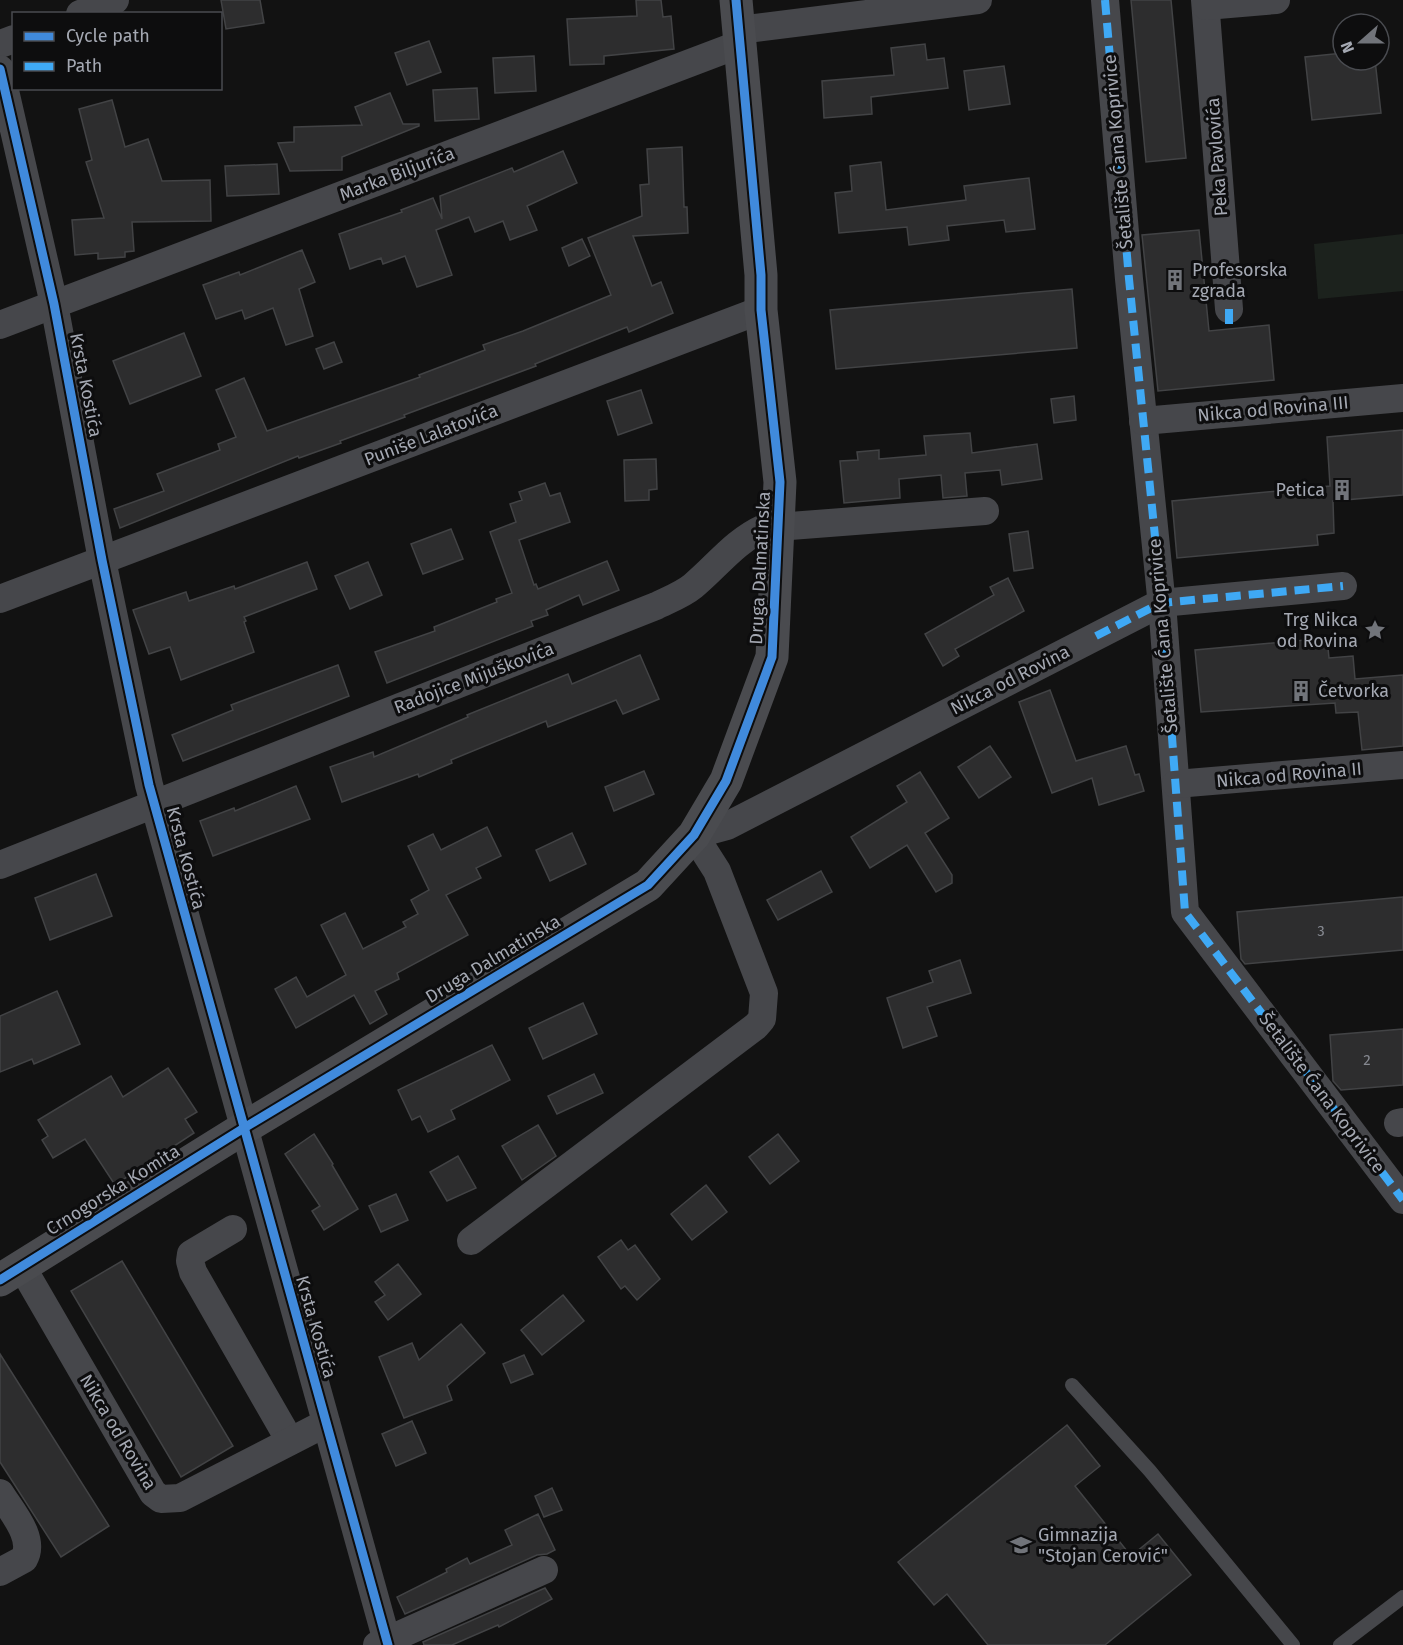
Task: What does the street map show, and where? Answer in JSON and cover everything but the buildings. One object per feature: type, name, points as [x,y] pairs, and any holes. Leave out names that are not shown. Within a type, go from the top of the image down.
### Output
[{"type":"street","points":[[85,12],[115,0]]},
{"type":"street","name":"Marka Biljurića","points":[[0,325],[738,25],[978,0]]},
{"type":"street","name":"Šetalište Ćana Koprivice","points":[[1105,0],[1161,603],[1185,912],[1403,1200]]},
{"type":"street","name":"Peka Pavlovića","points":[[1229,309],[1206,3],[1276,0]]},
{"type":"street","name":"Druga Dalmatinska","points":[[244,1128],[648,885],[694,835],[726,781],[772,657],[780,482],[761,310],[761,275],[738,25]]},
{"type":"street","name":"Krsta Kostića","points":[[0,69],[54,304],[102,560],[154,804],[326,1423],[384,1644]]},
{"type":"street","name":"Puniše Lalatovića","points":[[0,599],[761,310]]},
{"type":"street","name":"Nikca od Rovina III","points":[[1143,421],[1403,398]]},
{"type":"street","name":"Radojice Mijuškovića","points":[[0,865],[656,606],[690,589],[732,548],[751,534],[764,528],[778,525],[985,511]]},
{"type":"street","name":"Nikca od Rovina","points":[[694,835],[727,826],[1161,603],[1343,586]]},
{"type":"street","name":"Nikca od Rovina II","points":[[1176,784],[1403,765]]},
{"type":"street","points":[[471,1242],[756,1026],[762,1019],[764,993],[717,871],[694,835]]},
{"type":"street","name":"Crnogorska Komita","points":[[11,1274],[244,1128]]},
{"type":"street","points":[[233,1229],[191,1254],[190,1261],[193,1272],[290,1441]]},
{"type":"street","name":"Nikca od Rovina","points":[[11,1274],[153,1493],[161,1499],[180,1498],[326,1423]]},
{"type":"street","points":[[0,1493],[27,1537],[28,1548],[24,1559],[0,1572]]},
{"type":"street","points":[[384,1644],[544,1570]]},
{"type":"lane","points":[[1072,1385],[1150,1471],[1293,1645]]},
{"type":"lane","points":[[1340,1645],[1403,1597]]},
{"type":"shaded area","points":[[1403,234],[1403,291],[1318,299],[1314,244]]},
{"type":"marked path","points":[[1105,0],[1129,279],[1163,616],[1185,912],[1403,1200]]},
{"type":"marked path","points":[[1229,309],[1229,324]]},
{"type":"marked path","points":[[1096,636],[1161,603],[1343,586]]},
{"type":"cycle path","points":[[0,1280],[244,1128],[648,885],[694,835],[726,781],[772,657],[780,482],[761,310],[761,275],[736,0]]},
{"type":"cycle path","points":[[0,69],[54,304],[102,560],[149,785],[388,1645]]},
{"type":"place","name":"Profesorska zgrada","points":[[1175,280]]},
{"type":"place","name":"Petica","points":[[1342,490]]},
{"type":"place","name":"Trg Nikca od Rovina","points":[[1375,630]]},
{"type":"place","name":"Četvorka","points":[[1301,691]]},
{"type":"place","name":"Gimnazija \"Stojan Cerović\"","points":[[1021,1545]]}]
